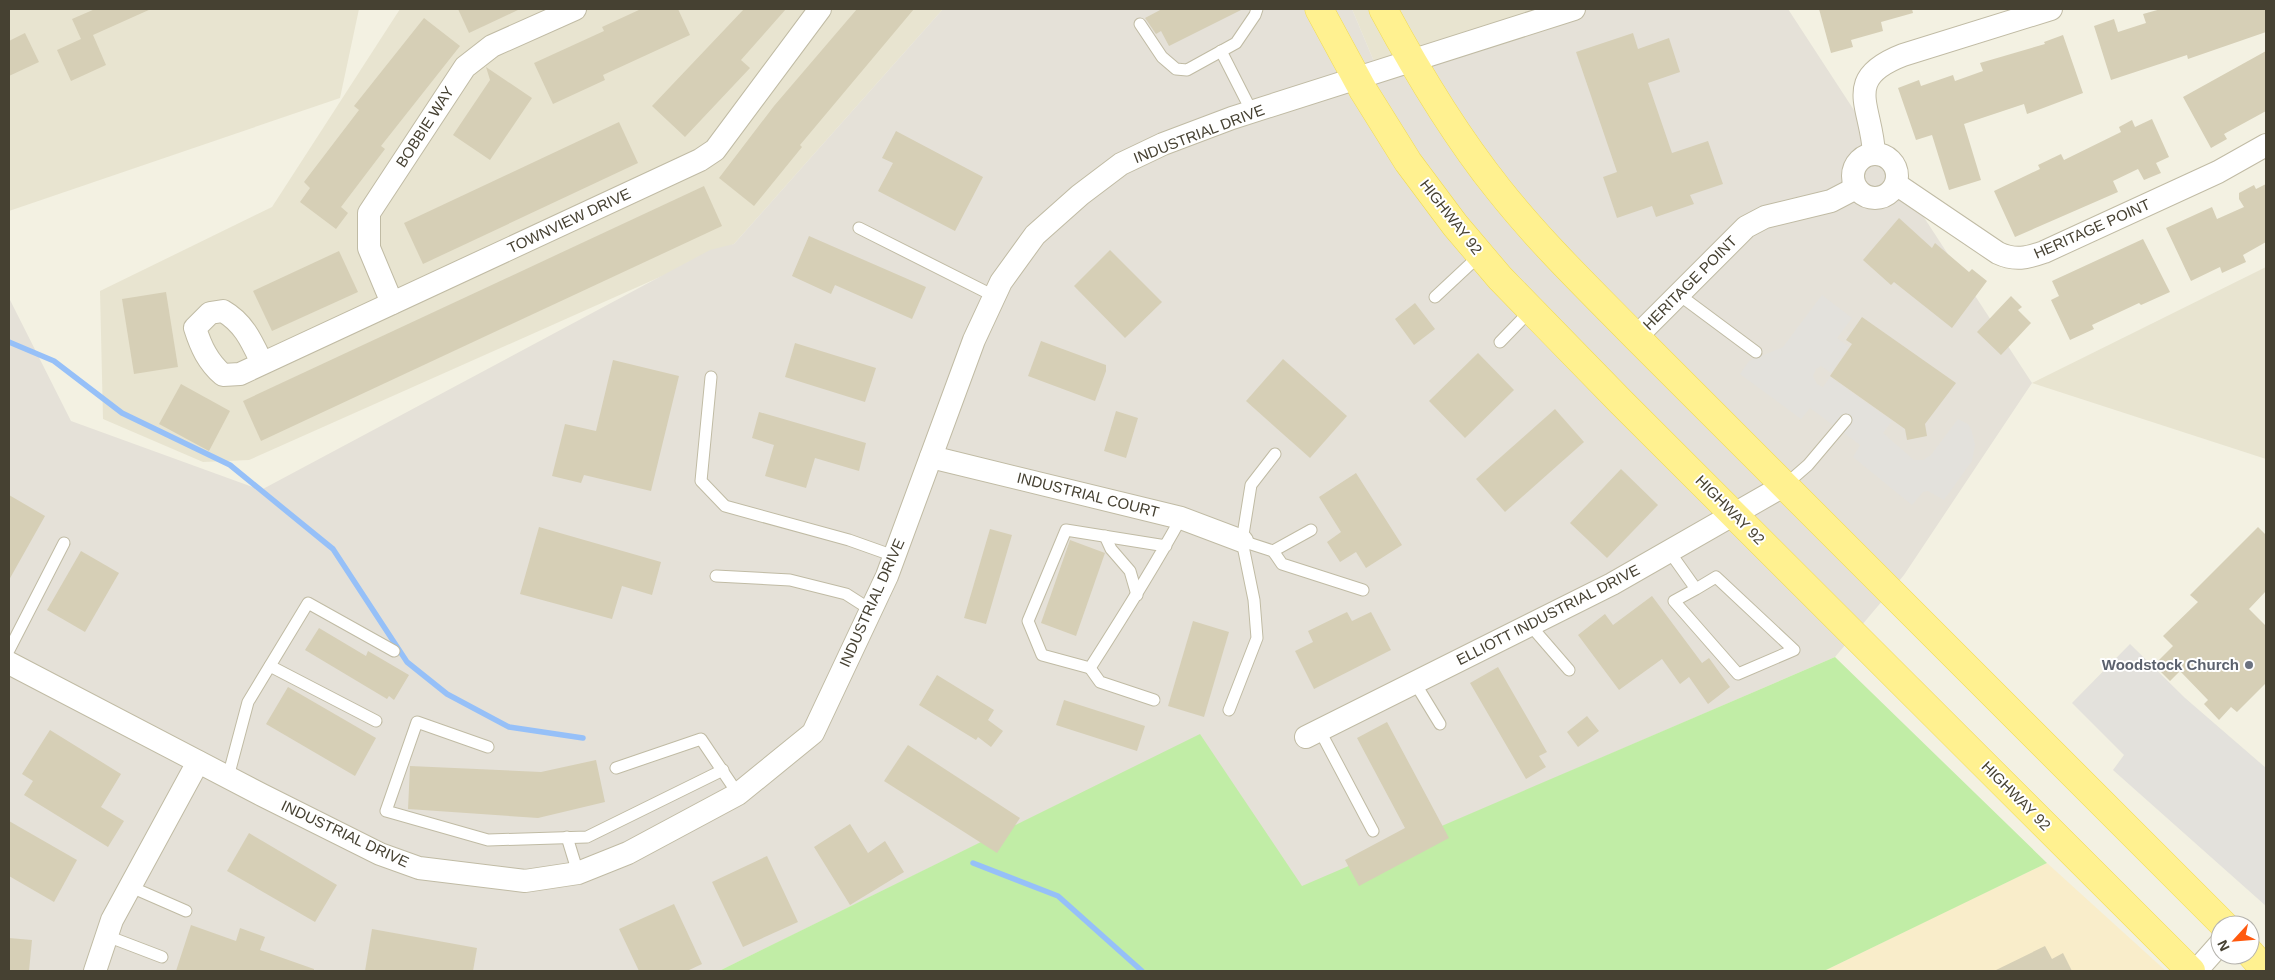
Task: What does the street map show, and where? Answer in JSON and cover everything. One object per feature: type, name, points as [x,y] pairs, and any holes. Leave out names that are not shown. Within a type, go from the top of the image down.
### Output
[{"type":"main road","name":"HIGHWAY 92","points":[[1319,9],[1357,79],[1408,162],[1480,255],[1531,310],[2190,971]]},
{"type":"main road","points":[[1383,9],[1412,61],[1455,130],[1499,190],[1541,240],[2214,915]]},
{"type":"street","name":"BOBBIE WAY","points":[[392,303],[369,248],[369,213],[465,67],[492,46],[574,9]]},
{"type":"street","name":"TOWNVIEW DRIVE","points":[[262,363],[707,155],[714,150],[820,9]]},
{"type":"street","name":"INDUSTRIAL DRIVE","points":[[9,663],[228,778],[380,854],[419,868],[525,881],[578,874],[628,853],[738,794],[813,733],[871,610],[894,556],[974,340],[994,296],[1001,282],[1035,235],[1080,195],[1122,164],[1163,144],[1252,112],[1574,9]]},
{"type":"street","points":[[1874,154],[1873,133],[1863,97],[1867,81],[1872,74],[1903,55],[2050,9]]},
{"type":"street","name":"HERITAGE POINT","points":[[1896,184],[1998,253],[2010,258],[2023,259],[2044,252],[2218,172],[2266,145]]},
{"type":"street","points":[[1874,154],[1888,158],[1894,163],[1898,177],[1896,184],[1892,191],[1881,198],[1866,197],[1856,188],[1852,173],[1855,165],[1866,155],[1874,154]]},
{"type":"street","name":"HERITAGE POINT","points":[[1636,337],[1746,227],[1765,217],[1831,201],[1856,188]]},
{"type":"street","name":"INDUSTRIAL COURT","points":[[931,457],[1181,518],[1242,541]]},
{"type":"street","name":"ELLIOTT INDUSTRIAL DRIVE","points":[[1313,734],[1612,584],[1785,485]]},
{"type":"street","points":[[95,971],[112,920],[198,762]]},
{"type":"street","points":[[2196,971],[2210,955]]},
{"type":"lane","points":[[1140,24],[1162,57],[1176,69],[1187,70],[1236,43],[1256,16],[1257,9]]},
{"type":"lane","points":[[1221,51],[1252,112]]},
{"type":"lane","points":[[859,228],[994,296]]},
{"type":"lane","points":[[1435,297],[1480,255]]},
{"type":"lane","points":[[1678,294],[1756,352]]},
{"type":"lane","points":[[1500,342],[1531,310]]},
{"type":"lane","points":[[711,377],[702,481],[725,506],[849,540],[894,556]]},
{"type":"lane","points":[[1785,485],[1808,465],[1846,420]]},
{"type":"lane","points":[[1229,710],[1256,638],[1254,600],[1242,541],[1251,485],[1275,454]]},
{"type":"lane","points":[[1090,668],[1137,595],[1181,518]]},
{"type":"lane","points":[[1154,700],[1100,682],[1090,668],[1042,655],[1028,621],[1066,530],[1166,546]]},
{"type":"lane","points":[[1273,551],[1311,530]]},
{"type":"lane","points":[[1105,536],[1111,549],[1130,571],[1137,595]]},
{"type":"lane","points":[[1242,541],[1273,551],[1282,564],[1363,590]]},
{"type":"lane","points":[[9,650],[64,543]]},
{"type":"lane","points":[[1669,552],[1696,589]]},
{"type":"lane","points":[[716,576],[790,580],[846,594],[871,610]]},
{"type":"lane","points":[[1716,577],[1794,650],[1738,674],[1674,601],[1696,589],[1716,577]]},
{"type":"lane","points":[[228,778],[248,702],[308,603],[394,652]]},
{"type":"lane","points":[[1530,625],[1569,670]]},
{"type":"lane","points":[[270,666],[376,720]]},
{"type":"lane","points":[[1415,683],[1440,724]]},
{"type":"lane","points":[[488,747],[417,722],[386,811],[488,840],[587,837],[722,770]]},
{"type":"lane","points":[[1313,734],[1373,831]]},
{"type":"lane","points":[[616,768],[701,739],[738,794]]},
{"type":"lane","points":[[567,837],[578,874]]},
{"type":"lane","points":[[130,887],[186,911]]},
{"type":"lane","points":[[107,936],[162,957]]},
{"type":"shaded area","points":[[9,9],[359,9],[340,98],[9,211]]},
{"type":"shaded area","points":[[400,9],[943,9],[734,244],[249,460],[203,462],[103,419],[100,291],[272,207]]},
{"type":"shaded area","points":[[943,9],[1352,9],[1378,71],[1577,9],[1788,9],[2032,383],[1904,575],[1835,657],[1302,887],[1200,735],[719,971],[9,971],[9,298],[71,421],[261,490],[710,250],[734,244]]},
{"type":"shaded area","points":[[1352,9],[1577,9],[1378,71]]},
{"type":"shaded area","points":[[2266,267],[2266,459],[2032,383]]},
{"type":"shaded area","points":[[1822,295],[1852,318],[1837,338],[1849,347],[1831,373],[1821,366],[1816,369],[1813,376],[1817,384],[1823,387],[1830,377],[1892,421],[1883,433],[1914,460],[1923,460],[1931,455],[1958,419],[1968,424],[1971,429],[1975,445],[1972,461],[1944,500],[1928,491],[1923,492],[1912,505],[1853,457],[1860,445],[1810,408],[1801,419],[1740,374],[1749,361],[1783,347]]},
{"type":"shaded area","points":[[2130,644],[2185,698],[2266,768],[2266,906],[2113,770],[2124,755],[2072,703]]},
{"type":"shaded area","points":[[2047,863],[2166,971],[1824,971],[1953,908]]},
{"type":"green space","points":[[1835,657],[2047,863],[1824,971],[719,971],[1200,734],[1302,886]]},
{"type":"building","points":[[95,9],[151,9],[93,35],[106,65],[71,81],[57,50],[81,39],[72,19]]},
{"type":"building","points":[[458,9],[520,9],[469,33]]},
{"type":"building","points":[[641,9],[678,9],[690,35],[603,75],[605,80],[553,104],[534,63],[604,31],[602,27]]},
{"type":"building","points":[[744,9],[786,9],[741,60],[750,68],[685,137],[652,106]]},
{"type":"building","points":[[857,9],[914,9],[800,145],[802,147],[754,206],[719,178],[774,106]]},
{"type":"building","points":[[1162,9],[1243,9],[1169,46],[1161,31],[1156,34],[1145,18]]},
{"type":"building","points":[[1819,9],[1912,9],[1913,13],[1881,22],[1883,31],[1851,40],[1853,47],[1831,53]]},
{"type":"building","points":[[2161,9],[2266,9],[2266,32],[2188,59],[2187,55],[2111,80],[2094,26],[2114,19],[2118,32],[2146,23],[2143,14]]},
{"type":"building","points":[[424,18],[460,46],[381,146],[385,149],[341,207],[348,213],[336,229],[300,202],[310,188],[304,182],[359,110],[354,106]]},
{"type":"building","points":[[25,33],[39,62],[9,76],[9,41]]},
{"type":"building","points":[[1633,33],[1638,49],[1669,38],[1680,72],[1648,83],[1672,153],[1708,141],[1723,184],[1690,195],[1694,204],[1656,217],[1652,206],[1617,218],[1603,177],[1617,172],[1576,52]]},
{"type":"building","points":[[2063,35],[2083,93],[2027,114],[2024,104],[1964,124],[1981,180],[1949,190],[1932,135],[1916,140],[1898,88],[1919,80],[1921,86],[1953,75],[1955,81],[1983,71],[1980,63],[2045,44],[2044,42]]},
{"type":"building","points":[[2266,51],[2266,111],[2224,134],[2227,139],[2211,148],[2183,97]]},
{"type":"building","points":[[486,67],[532,98],[490,160],[453,135],[490,80]]},
{"type":"building","points":[[2152,119],[2169,157],[2156,163],[2161,173],[2144,180],[2138,169],[2113,181],[2118,192],[2015,237],[1994,191],[2040,169],[2038,165],[2061,154],[2064,160],[2121,132],[2119,127],[2132,120],[2135,127]]},
{"type":"building","points":[[619,122],[638,163],[423,264],[404,223]]},
{"type":"building","points":[[896,131],[983,177],[955,231],[878,191],[893,163],[882,158]]},
{"type":"building","points":[[2266,184],[2266,242],[2243,255],[2246,262],[2222,273],[2220,267],[2191,281],[2166,228],[2212,207],[2217,219],[2244,207],[2239,199],[2239,193],[2254,185],[2256,189]]},
{"type":"building","points":[[704,186],[722,226],[261,441],[243,401]]},
{"type":"building","points":[[1899,218],[1932,248],[1935,243],[1969,272],[1972,269],[1987,281],[1952,328],[1894,282],[1891,285],[1863,260]]},
{"type":"building","points":[[809,236],[926,287],[912,319],[835,285],[831,294],[792,276]]},
{"type":"building","points":[[2143,239],[2170,292],[2141,305],[2139,303],[2092,325],[2094,329],[2070,340],[2051,300],[2059,296],[2052,281]]},
{"type":"building","points":[[1110,250],[1162,302],[1125,338],[1074,286]]},
{"type":"building","points":[[339,251],[358,292],[272,331],[253,291]]},
{"type":"building","points":[[166,292],[178,367],[134,374],[122,299]]},
{"type":"building","points":[[2011,296],[2022,307],[2018,310],[2031,323],[2001,355],[1977,332]]},
{"type":"building","points":[[1415,303],[1435,329],[1414,345],[1395,319]]},
{"type":"building","points":[[1862,317],[1956,383],[1925,424],[1927,436],[1907,440],[1905,429],[1830,376],[1852,344],[1846,340]]},
{"type":"building","points":[[1041,341],[1106,365],[1106,371],[1095,401],[1028,376]]},
{"type":"building","points":[[795,343],[876,368],[865,402],[785,377]]},
{"type":"building","points":[[1478,353],[1514,390],[1465,438],[1429,401]]},
{"type":"building","points":[[1283,359],[1347,416],[1310,458],[1246,401]]},
{"type":"building","points":[[613,360],[679,376],[651,491],[584,475],[581,483],[552,476],[565,424],[596,431]]},
{"type":"building","points":[[181,384],[230,411],[209,451],[159,424]]},
{"type":"building","points":[[1555,409],[1584,442],[1505,512],[1476,479]]},
{"type":"building","points":[[1116,411],[1138,418],[1126,458],[1104,451]]},
{"type":"building","points":[[759,412],[866,443],[859,471],[815,458],[806,488],[765,476],[774,445],[752,438]]},
{"type":"building","points":[[1621,469],[1658,505],[1607,558],[1570,523]]},
{"type":"building","points":[[1356,473],[1402,545],[1366,568],[1356,552],[1340,562],[1327,542],[1341,532],[1319,497]]},
{"type":"building","points":[[9,495],[45,516],[9,580]]},
{"type":"building","points":[[539,527],[661,562],[652,595],[622,586],[612,619],[520,594]]},
{"type":"building","points":[[2258,527],[2266,535],[2266,591],[2249,609],[2266,626],[2266,683],[2237,712],[2231,707],[2219,720],[2204,704],[2208,700],[2180,671],[2170,681],[2154,665],[2173,646],[2163,636],[2198,602],[2190,595]]},
{"type":"building","points":[[990,529],[1012,535],[986,624],[964,618]]},
{"type":"building","points":[[1070,540],[1105,553],[1076,636],[1041,623]]},
{"type":"building","points":[[81,551],[119,573],[85,632],[47,610]]},
{"type":"building","points":[[1652,596],[1702,663],[1709,658],[1730,687],[1708,704],[1689,677],[1680,684],[1662,659],[1619,690],[1578,635],[1605,614],[1613,625]]},
{"type":"building","points":[[1347,612],[1352,621],[1371,612],[1391,650],[1314,689],[1295,651],[1313,642],[1308,631]]},
{"type":"building","points":[[1193,621],[1229,632],[1204,717],[1168,706]]},
{"type":"building","points":[[319,628],[366,656],[368,651],[409,675],[394,700],[389,696],[387,699],[305,650]]},
{"type":"building","points":[[1498,667],[1547,752],[1539,756],[1546,767],[1526,779],[1470,683]]},
{"type":"building","points":[[937,675],[994,710],[988,720],[1003,731],[991,747],[978,737],[976,740],[919,705]]},
{"type":"building","points":[[288,687],[376,738],[355,776],[266,724]]},
{"type":"building","points":[[1064,700],[1145,726],[1137,751],[1056,725]]},
{"type":"building","points":[[1587,716],[1599,731],[1578,747],[1567,732]]},
{"type":"building","points":[[1387,722],[1449,838],[1359,886],[1345,860],[1405,828],[1357,738]]},
{"type":"building","points":[[50,730],[121,774],[101,807],[124,821],[108,847],[24,795],[33,781],[22,774]]},
{"type":"building","points":[[908,745],[1020,818],[997,853],[884,781]]},
{"type":"building","points":[[596,760],[605,802],[538,818],[408,809],[410,766],[541,772]]},
{"type":"building","points":[[9,821],[77,860],[54,902],[9,876]]},
{"type":"building","points":[[850,824],[868,853],[885,841],[904,872],[850,905],[814,847]]},
{"type":"building","points":[[249,833],[337,885],[315,922],[227,871]]},
{"type":"building","points":[[767,856],[798,922],[743,947],[712,882]]},
{"type":"building","points":[[674,904],[702,964],[687,971],[639,971],[619,929]]},
{"type":"building","points":[[191,925],[236,941],[240,928],[265,937],[260,950],[314,969],[314,971],[176,971]]},
{"type":"building","points":[[372,929],[477,948],[473,971],[365,971]]},
{"type":"building","points":[[9,938],[32,940],[29,971],[9,971]]},
{"type":"building","points":[[2045,946],[2052,959],[2063,953],[2072,971],[1994,971]]},
{"type":"waterway","points":[[9,342],[54,361],[122,413],[230,465],[333,549],[407,662],[447,694],[509,727],[583,738]]},
{"type":"waterway","points":[[973,863],[1058,896],[1142,971]]},
{"type":"place","name":"Woodstock Church","points":[[2249,665]]}]
